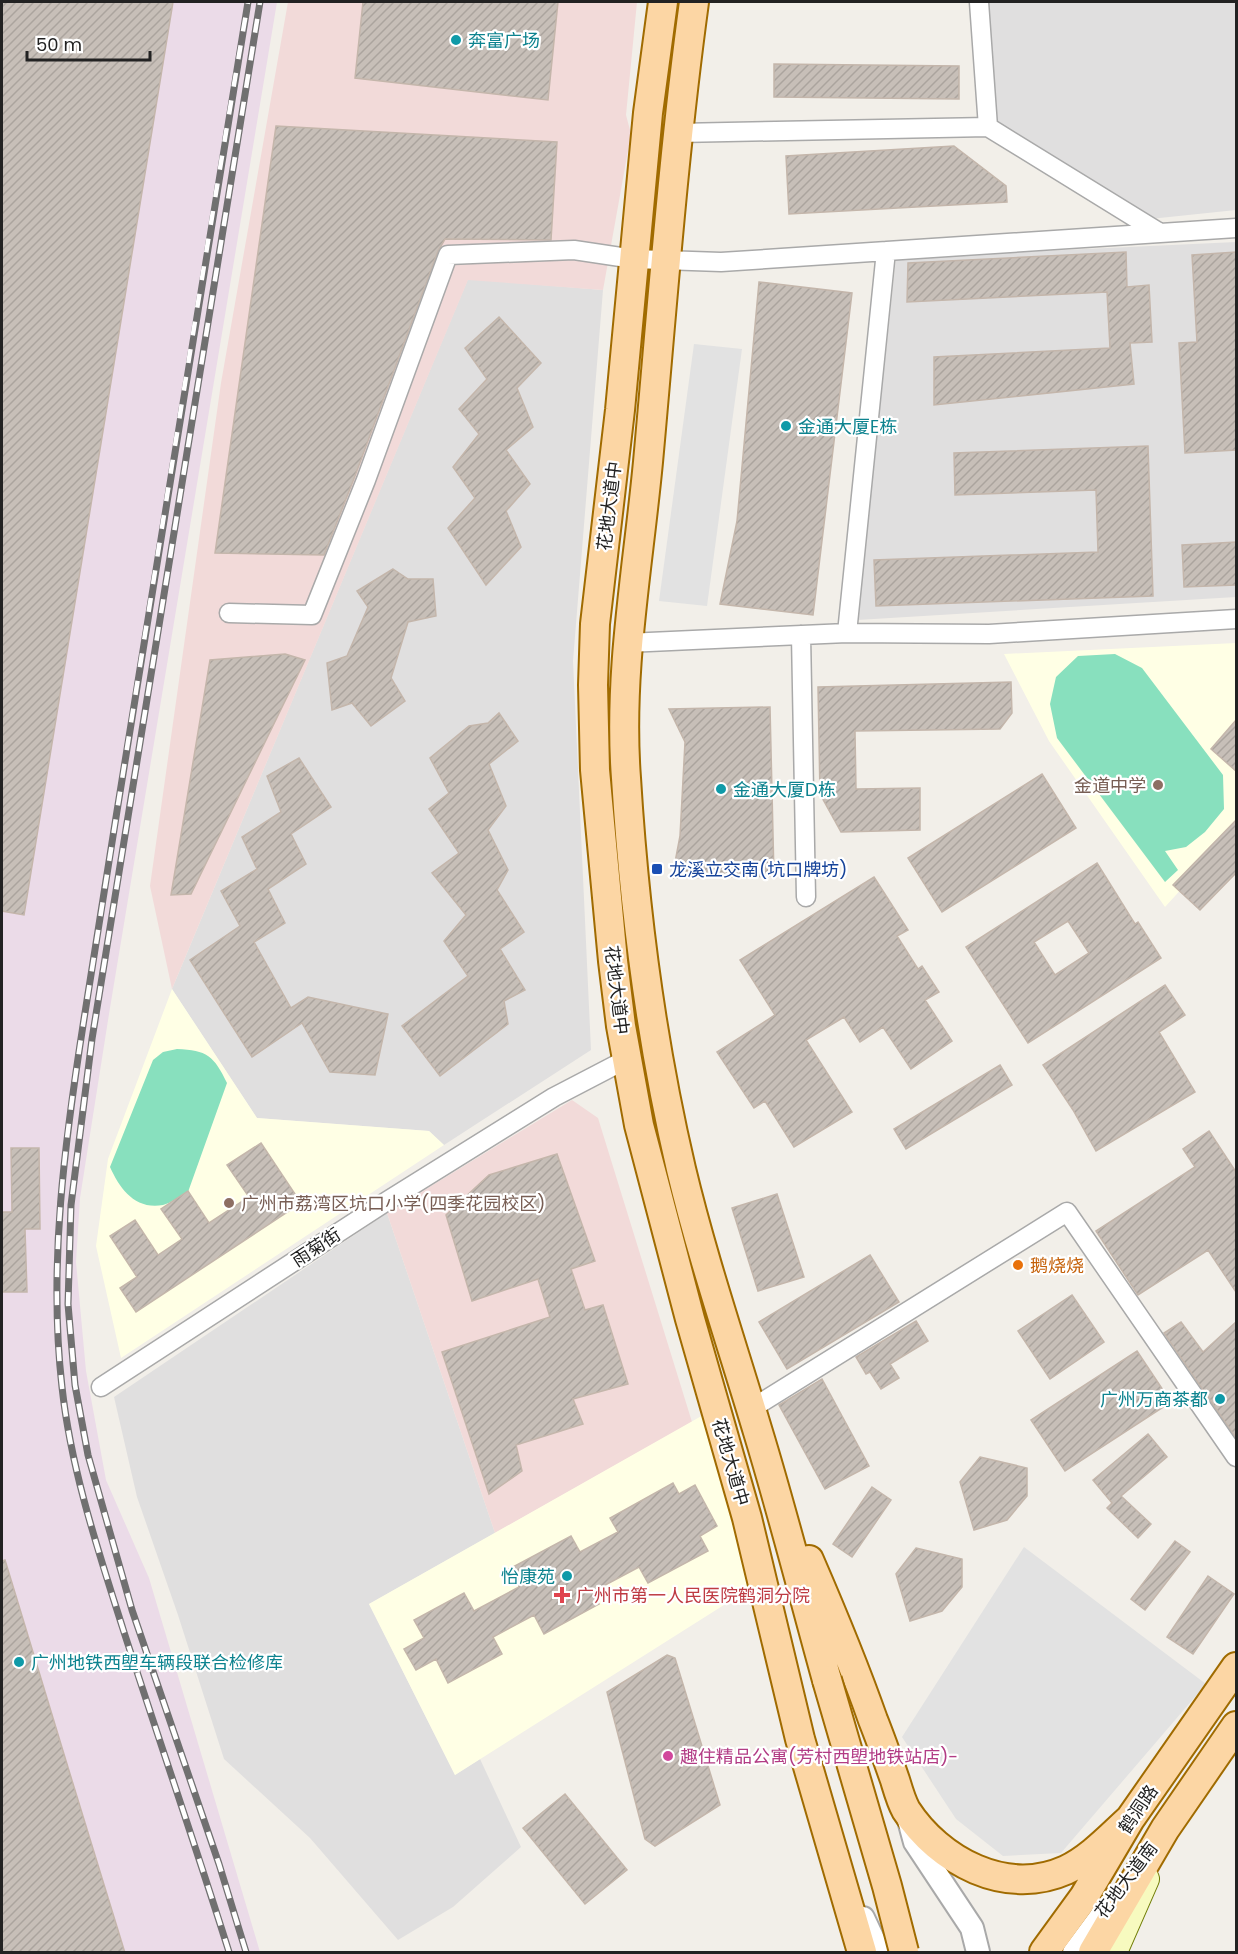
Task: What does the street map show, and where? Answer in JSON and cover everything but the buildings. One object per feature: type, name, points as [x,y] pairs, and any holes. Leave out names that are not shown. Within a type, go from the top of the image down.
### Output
[{"type":"main road","name":"花地大道中","points":[[663,2],[648,113],[620,410],[595,624],[593,685],[595,771],[613,961],[639,1125],[747,1518],[800,1739],[862,1953]]},
{"type":"main road","name":"花地大道中","points":[[694,2],[678,133],[647,468],[627,643],[624,742],[643,956],[664,1089],[682,1172],[770,1473],[904,1953]]},
{"type":"main road","points":[[770,1473],[848,1648],[905,1808],[930,1840],[953,1859],[981,1872],[1012,1878],[1039,1878],[1067,1870],[1130,1819]]},
{"type":"main road","name":"鹤洞路","points":[[1044,1953],[1084,1898],[1130,1819],[1236,1667]]},
{"type":"main road","name":"鹤洞路","points":[[1093,1953],[1165,1829],[1236,1726]]},
{"type":"main road","name":"花地大道南","points":[[1114,1953],[1131,1917],[1165,1829]]},
{"type":"street","points":[[979,2],[988,127]]},
{"type":"street","points":[[678,133],[988,127],[1160,233]]},
{"type":"street","points":[[229,613],[312,615],[366,480],[448,255],[574,250],[634,259],[721,262],[1236,228]]},
{"type":"street","points":[[847,633],[886,251]]},
{"type":"street","points":[[627,643],[847,633],[989,634],[1236,619]]},
{"type":"street","points":[[801,635],[806,897]]},
{"type":"street","name":"雨菊街","points":[[101,1387],[465,1152],[554,1097],[627,1059]]},
{"type":"street","points":[[751,1409],[1067,1212],[1236,1456]]},
{"type":"street","points":[[905,1808],[915,1842],[972,1928],[978,1953]]},
{"type":"street","name":"花地大道南","points":[[1072,1953],[1165,1829]]},
{"type":"street","points":[[834,1857],[879,1953]]},
{"type":"shaded area","points":[[2,2],[277,2],[109,1014],[80,1198],[76,1262],[86,1371],[106,1480],[149,1578],[260,1952],[2,1952]]},
{"type":"shaded area","points":[[288,2],[637,2],[626,115],[631,134],[603,290],[468,280],[172,989],[150,886],[221,383]]},
{"type":"shaded area","points":[[985,2],[1236,2],[1236,210],[1150,219],[995,124]]},
{"type":"shaded area","points":[[1236,242],[1236,597],[857,620],[896,258]]},
{"type":"shaded area","points":[[468,279],[603,290],[573,661],[591,1050],[444,1145],[429,1131],[257,1118],[172,989]]},
{"type":"shaded area","points":[[694,344],[742,349],[707,606],[659,601]]},
{"type":"shaded area","name":"金道中学","points":[[1236,643],[1236,829],[1165,907],[1049,741],[1004,654]]},
{"type":"shaded area","name":"广州市荔湾区坑口小学(四季花园校区)","points":[[172,989],[257,1118],[429,1131],[444,1145],[121,1358],[96,1246],[108,1159]]},
{"type":"shaded area","points":[[572,1100],[598,1118],[692,1422],[495,1533],[387,1213]]},
{"type":"shaded area","points":[[387,1213],[495,1533],[369,1604],[455,1775],[480,1759],[521,1847],[453,1907],[398,1940],[310,1838],[224,1759],[137,1497],[114,1397]]},
{"type":"shaded area","name":"广州市第一人民医院鹤洞分院","points":[[705,1414],[754,1586],[455,1775],[369,1604]]},
{"type":"shaded area","points":[[1024,1547],[1206,1684],[1061,1853],[1003,1856],[956,1819],[902,1737]]},
{"type":"green space","points":[[1115,654],[1142,668],[1223,775],[1224,809],[1205,832],[1186,847],[1165,851],[1178,870],[1165,882],[1057,738],[1050,704],[1056,677],[1078,656]]},
{"type":"green space","points":[[177,1049],[196,1051],[208,1056],[218,1066],[227,1083],[188,1192],[163,1205],[153,1206],[130,1196],[110,1167],[153,1060],[163,1052]]},
{"type":"railway","points":[[229,1952],[86,1510],[66,1418],[58,1341],[57,1295],[61,1202],[77,1065],[181,406],[248,2]]},
{"type":"railway","points":[[246,1952],[219,1864],[132,1610],[88,1455],[75,1385],[68,1304],[71,1205],[92,1039],[260,2]]},
{"type":"place","name":"奔富广场","points":[[456,40]]},
{"type":"place","name":"金通大厦E栋","points":[[786,426]]},
{"type":"place","name":"金道中学","points":[[1158,785]]},
{"type":"place","name":"金通大厦D栋","points":[[721,789]]},
{"type":"place","name":"龙溪立交南(坑口牌坊)","points":[[657,869]]},
{"type":"place","name":"广州市荔湾区坑口小学(四季花园校区)","points":[[229,1203]]},
{"type":"place","name":"鹅烧烧","points":[[1018,1265]]},
{"type":"place","name":"广州万商茶都","points":[[1220,1399]]},
{"type":"place","name":"怡康苑","points":[[567,1576]]},
{"type":"place","name":"广州市第一人民医院鹤洞分院","points":[[562,1595]]},
{"type":"place","name":"广州地铁西塱车辆段联合检修库","points":[[19,1662]]},
{"type":"place","name":"趣住精品公寓(芳村西塱地铁站店)-","points":[[668,1756]]}]
